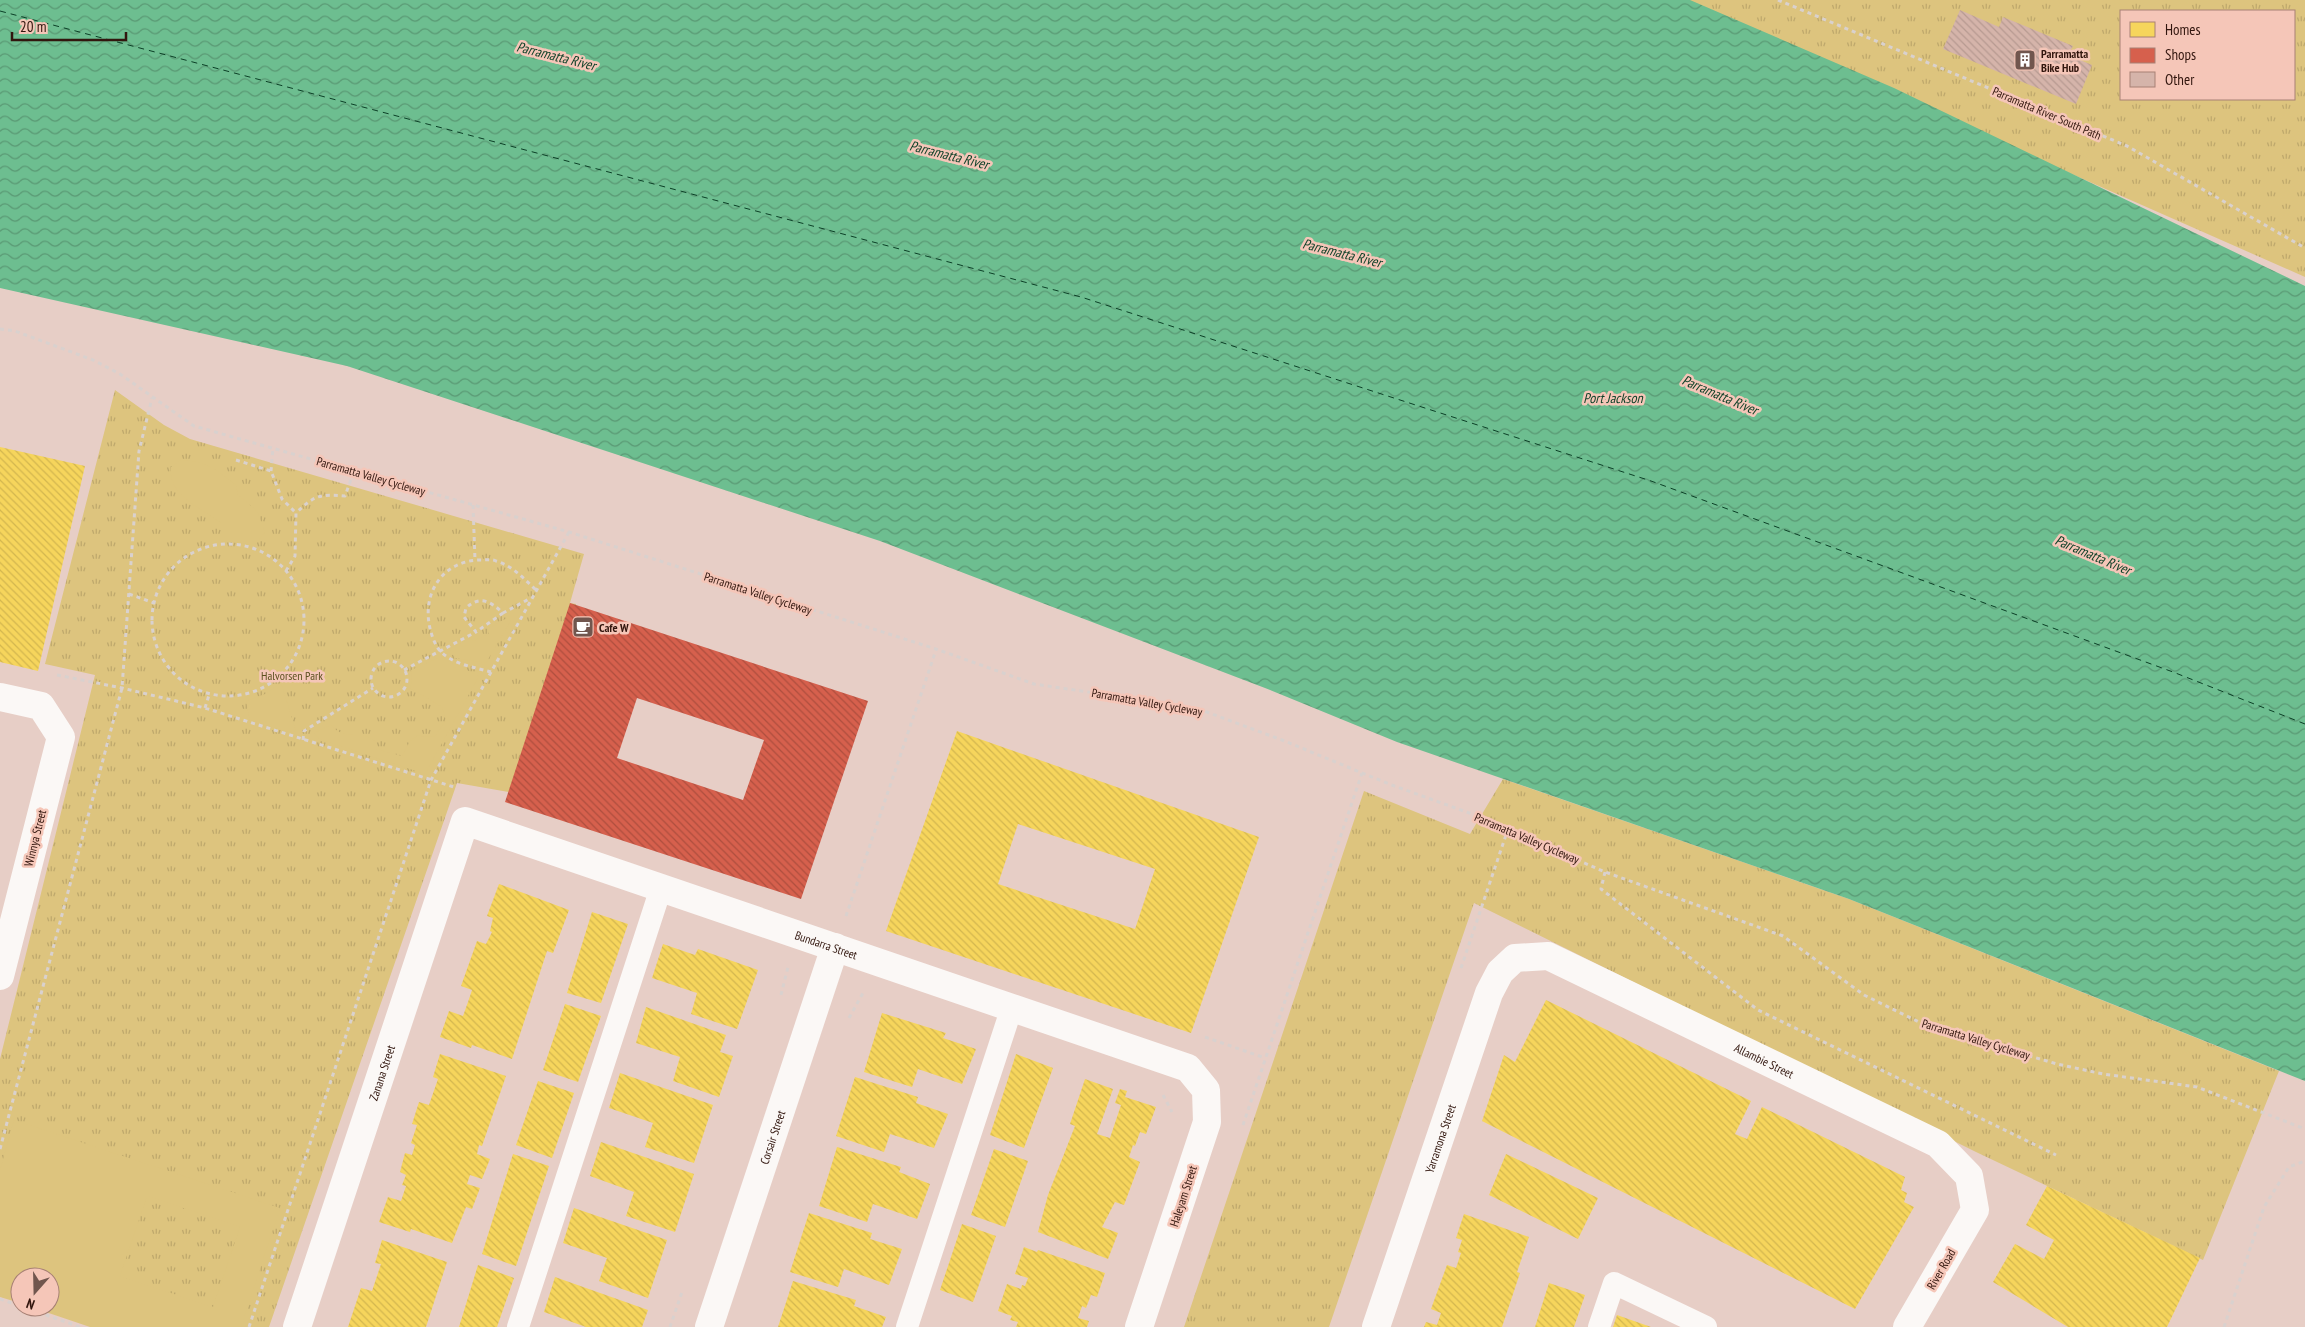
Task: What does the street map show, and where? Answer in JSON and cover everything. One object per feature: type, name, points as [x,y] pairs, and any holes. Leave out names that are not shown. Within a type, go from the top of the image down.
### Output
[{"type":"street","name":"Winnya Street","points":[[0,697],[41,706],[62,737],[0,976]]},
{"type":"street","name":"Bundarra Street","points":[[465,821],[1188,1068]]},
{"type":"street","name":"Zanana Street","points":[[298,1327],[465,821]]},
{"type":"street","name":"Corsair Street","points":[[709,1327],[835,947]]},
{"type":"street","name":"Allambie Street","points":[[1515,958],[1548,956],[1938,1144],[1969,1176],[1975,1210]]},
{"type":"street","name":"Yarramona Street","points":[[1376,1327],[1489,993],[1500,972],[1515,958]]},
{"type":"street","name":"Haleyam Street","points":[[1139,1327],[1207,1122],[1206,1090],[1188,1068]]},
{"type":"street","name":"River Road","points":[[1907,1327],[1975,1210]]},
{"type":"lane","points":[[518,1327],[661,888]]},
{"type":"lane","points":[[907,1327],[1012,1007]]},
{"type":"lane","points":[[1599,1327],[1614,1283],[1706,1327]]},
{"type":"path","name":"Parramatta River South Path","points":[[1778,0],[2127,146],[2305,248]]},
{"type":"path","name":"Parramatta Valley Cycleway","points":[[0,330],[15,331],[93,360],[120,374],[194,426],[569,532],[936,649],[1034,684],[1196,708],[1282,740],[1389,784],[1472,814],[1605,872],[1783,936],[1864,995],[1927,1026],[2057,1064],[2104,1074],[2198,1086],[2305,1129]]},
{"type":"path","points":[[273,448],[271,471],[282,499],[296,513]]},
{"type":"path","points":[[236,460],[271,471]]},
{"type":"path","points":[[286,571],[295,556],[296,513],[312,497],[324,494],[345,496],[354,471]]},
{"type":"path","points":[[473,505],[475,560]]},
{"type":"path","points":[[249,1327],[431,780],[569,532]]},
{"type":"path","points":[[239,544],[262,551],[281,563],[286,571],[295,581],[303,602],[305,625],[300,648],[288,668],[271,683],[245,695],[221,698],[197,691],[176,678],[160,658],[152,635],[150,611],[160,586],[175,566],[195,552],[216,545],[239,544]]},
{"type":"path","points":[[491,672],[451,660],[440,651],[428,622],[427,605],[432,592],[441,576],[456,565],[475,560],[495,560],[514,569],[536,590]]},
{"type":"path","points":[[129,594],[154,603]]},
{"type":"path","points":[[404,670],[476,632],[503,613],[532,598]]},
{"type":"path","points":[[476,632],[464,618],[466,608],[473,601],[480,599],[493,604],[503,613]]},
{"type":"path","points":[[846,917],[936,649]]},
{"type":"path","points":[[390,661],[399,664],[404,670],[407,681],[403,690],[396,696],[386,697],[374,688],[370,677],[373,669],[380,663],[390,661]]},
{"type":"path","points":[[50,673],[205,708],[466,790]]},
{"type":"path","points":[[303,740],[304,731],[374,688]]},
{"type":"path","points":[[205,708],[209,694]]},
{"type":"path","points":[[1240,1132],[1362,773]]},
{"type":"path","points":[[1605,872],[1602,889],[1758,1010],[2056,1155]]},
{"type":"path","points":[[2224,1327],[2264,1207],[2288,1167],[2305,1161]]},
{"type":"path","points":[[50,1317],[80,1327]]},
{"type":"green space","points":[[1678,0],[2305,0],[2305,277]]},
{"type":"green space","name":"Halvorsen Park","points":[[115,390],[164,425],[190,439],[584,554],[570,603],[576,604],[515,793],[457,783],[269,1327],[119,1327],[60,1284],[60,1267],[10,1267],[10,1282],[0,1287],[0,1059],[95,675],[45,664]]},
{"type":"green space","points":[[181,460],[205,464],[236,485],[238,495],[257,511],[265,532],[255,545],[221,541],[221,523],[187,500],[174,485],[171,477],[171,467]]},
{"type":"green space","points":[[507,618],[511,620],[486,663],[455,658],[450,649],[470,638],[473,641],[489,634],[487,629]]},
{"type":"green space","points":[[440,657],[479,676],[425,774],[319,739],[314,733],[331,725],[348,735],[370,738],[376,742],[376,749],[402,756],[410,741],[418,735],[425,737],[435,736],[446,720],[442,707],[410,688],[412,680],[411,670]]},
{"type":"green space","points":[[281,683],[296,731],[288,732],[250,721],[246,701],[265,694]]},
{"type":"green space","points":[[1503,779],[1849,899],[2279,1071],[2203,1260],[1976,1152],[1474,903],[1329,1327],[1184,1327],[1364,791],[1470,834]]},
{"type":"green space","points":[[14,1120],[280,1208],[241,1327],[90,1327],[60,1317],[60,1267],[10,1267],[10,1300],[0,1297],[0,1170]],"holes":[[[147,1196],[240,1227],[213,1307],[120,1276]]]},
{"type":"water","name":"Port Jackson","points":[[0,0],[1690,0],[1894,88],[2305,286],[2305,1081],[1849,899],[1397,742],[1265,688],[880,541],[347,366],[0,288]]},
{"type":"building: Homes","points":[[0,447],[85,466],[38,671],[0,662]]},
{"type":"building: Homes","points":[[957,731],[1259,837],[1191,1033],[886,931]],"holes":[[[1018,824],[1155,869],[1135,929],[998,884]]]},
{"type":"building: Homes","points":[[499,884],[569,910],[553,953],[547,951],[512,1059],[472,1045],[471,1048],[440,1037],[449,1011],[463,1016],[472,990],[461,986],[477,941],[486,944],[492,932],[490,931],[493,918],[487,916]]},
{"type":"building: Homes","points":[[592,912],[628,924],[601,1003],[567,993]]},
{"type":"building: Homes","points":[[663,944],[695,955],[698,949],[758,970],[737,1029],[691,1014],[697,993],[652,978]]},
{"type":"building: Homes","points":[[1546,1000],[1751,1101],[1735,1134],[1747,1139],[1762,1107],[1905,1177],[1901,1190],[1907,1193],[1904,1202],[1914,1207],[1855,1309],[1482,1121],[1504,1055],[1515,1062]]},
{"type":"building: Homes","points":[[565,1004],[601,1016],[578,1082],[543,1070]]},
{"type":"building: Homes","points":[[646,1007],[726,1035],[720,1052],[733,1056],[719,1097],[673,1081],[680,1057],[636,1043]]},
{"type":"building: Homes","points":[[882,1013],[946,1033],[943,1038],[976,1049],[962,1084],[918,1069],[912,1087],[864,1072]]},
{"type":"building: Homes","points":[[440,1054],[506,1076],[482,1146],[479,1145],[477,1154],[490,1159],[482,1179],[470,1175],[467,1184],[480,1188],[472,1209],[466,1207],[452,1243],[411,1229],[410,1232],[379,1222],[388,1197],[401,1201],[406,1186],[402,1185],[406,1175],[400,1172],[405,1153],[412,1155],[415,1145],[411,1143],[417,1125],[412,1124],[419,1102],[429,1105],[438,1079],[433,1077]]},
{"type":"building: Homes","points":[[1016,1054],[1053,1068],[1024,1148],[990,1135]]},
{"type":"building: Homes","points":[[620,1073],[713,1105],[694,1163],[645,1147],[653,1123],[609,1108]]},
{"type":"building: Homes","points":[[855,1077],[918,1097],[916,1103],[948,1114],[934,1148],[890,1134],[884,1152],[836,1136]]},
{"type":"building: Homes","points":[[1085,1079],[1113,1089],[1097,1134],[1110,1138],[1121,1105],[1115,1103],[1120,1089],[1127,1091],[1125,1097],[1156,1107],[1146,1134],[1140,1132],[1129,1157],[1140,1162],[1124,1205],[1115,1202],[1102,1227],[1118,1233],[1108,1259],[1038,1232],[1048,1195],[1075,1126],[1070,1124]]},
{"type":"building: Homes","points":[[538,1081],[574,1093],[552,1158],[516,1145]]},
{"type":"building: Homes","points":[[601,1142],[694,1174],[675,1232],[626,1216],[634,1192],[590,1176]]},
{"type":"building: Homes","points":[[837,1147],[901,1167],[899,1172],[930,1184],[917,1219],[873,1204],[867,1222],[819,1206]]},
{"type":"building: Homes","points":[[994,1149],[1028,1161],[1005,1227],[971,1215]]},
{"type":"building: Homes","points":[[513,1154],[549,1166],[516,1266],[482,1254]]},
{"type":"building: Homes","points":[[1506,1154],[1598,1198],[1578,1239],[1489,1195]]},
{"type":"building: Homes","points":[[2047,1186],[2200,1258],[2167,1327],[2068,1327],[1993,1282],[2015,1244],[2044,1259],[2054,1240],[2026,1225]]},
{"type":"building: Homes","points":[[574,1208],[667,1240],[648,1298],[599,1281],[607,1258],[563,1243]]},
{"type":"building: Homes","points":[[809,1213],[872,1233],[870,1239],[902,1249],[889,1285],[844,1269],[838,1287],[790,1272]]},
{"type":"building: Homes","points":[[1464,1214],[1529,1237],[1517,1272],[1520,1273],[1502,1327],[1424,1327],[1426,1322],[1437,1325],[1441,1313],[1431,1309],[1447,1265],[1456,1268],[1461,1253],[1458,1252],[1462,1240],[1456,1238]]},
{"type":"building: Homes","points":[[962,1224],[996,1236],[973,1302],[940,1290]]},
{"type":"building: Homes","points":[[382,1240],[447,1262],[426,1327],[348,1327],[361,1288],[372,1291],[381,1264],[375,1263]]},
{"type":"building: Homes","points":[[1024,1247],[1105,1273],[1097,1297],[1091,1295],[1086,1308],[1082,1306],[1078,1318],[1089,1321],[1087,1327],[1016,1327],[1018,1322],[1010,1320],[1012,1316],[998,1311],[1007,1284],[1021,1289],[1022,1285],[1025,1286],[1028,1278],[1015,1274]]},
{"type":"building: Homes","points":[[478,1265],[514,1278],[497,1327],[459,1327]]},
{"type":"building: Homes","points":[[555,1277],[648,1310],[642,1327],[586,1327],[544,1312]]},
{"type":"building: Homes","points":[[793,1281],[856,1300],[854,1306],[886,1317],[882,1327],[778,1327]]},
{"type":"building: Homes","points":[[1549,1283],[1585,1295],[1574,1327],[1535,1327]]},
{"type":"building: Homes","points":[[1617,1315],[1651,1327],[1613,1327]]},
{"type":"building: Shops","points":[[570,603],[868,701],[801,899],[505,802]],"holes":[[[637,698],[764,740],[743,800],[617,758]]]},
{"type":"building: Other","name":"Parramatta Bike Hub","points":[[1960,10],[1999,27],[2003,17],[2073,46],[2068,55],[2092,65],[2076,104],[1943,49]]},
{"type":"ferry route","points":[[0,11],[1081,297],[1651,481],[2173,672],[2305,724]]},
{"type":"place","name":"Parramatta Bike Hub","points":[[2025,60]]},
{"type":"place","name":"Cafe W","points":[[583,627]]},
{"type":"water label","name":"Parramatta River","points":[[556,56]]},
{"type":"water label","name":"Parramatta River","points":[[949,155]]},
{"type":"water label","name":"Parramatta River","points":[[1342,253]]},
{"type":"water label","name":"Parramatta River","points":[[1720,395]]},
{"type":"water label","name":"Parramatta River","points":[[2093,555]]}]
